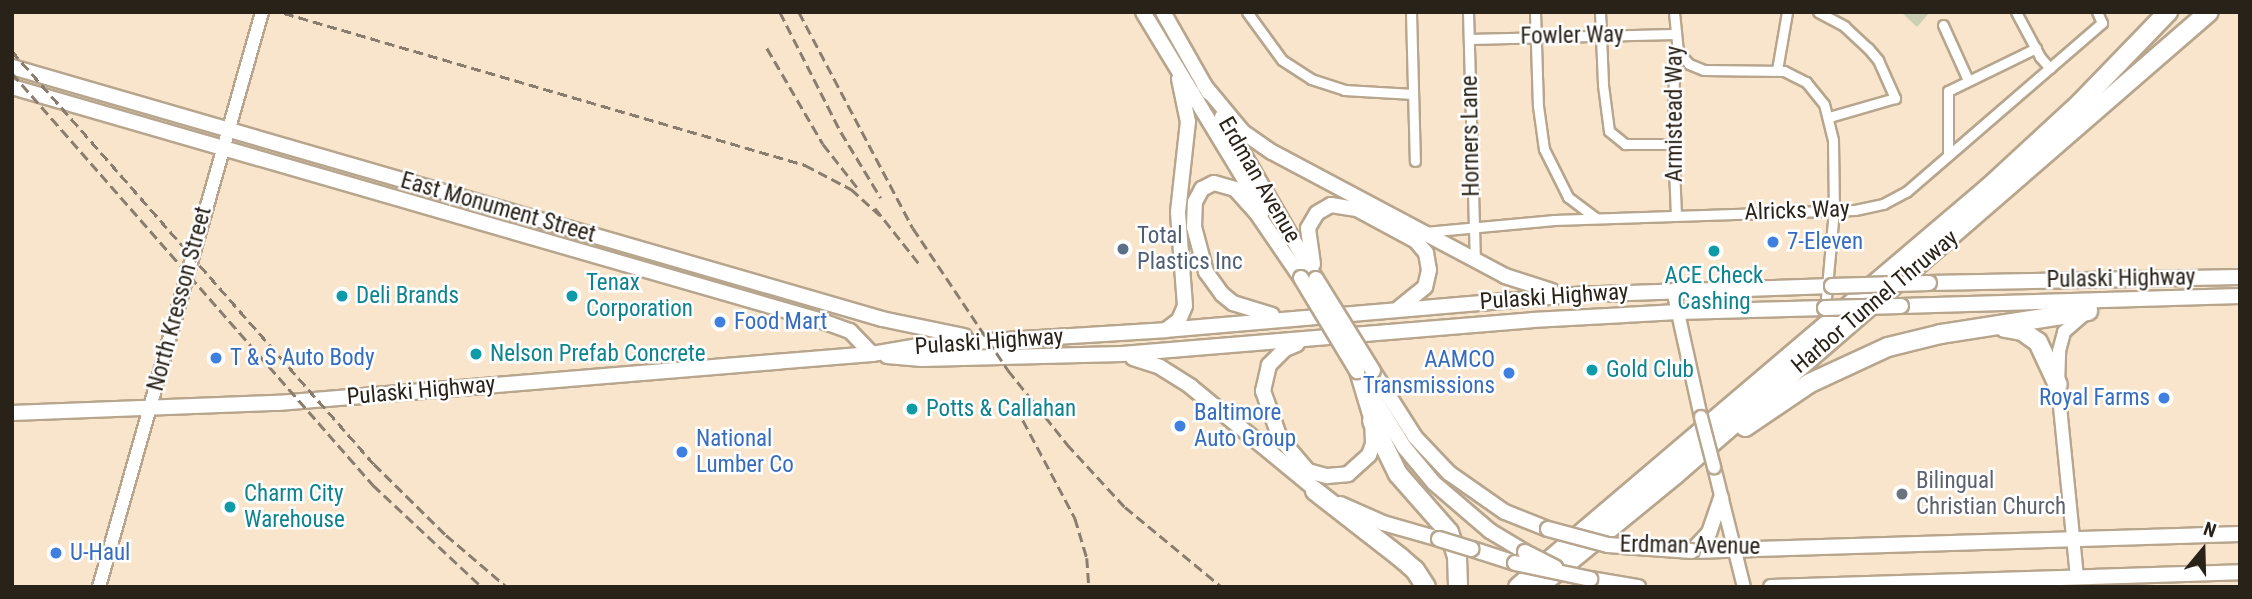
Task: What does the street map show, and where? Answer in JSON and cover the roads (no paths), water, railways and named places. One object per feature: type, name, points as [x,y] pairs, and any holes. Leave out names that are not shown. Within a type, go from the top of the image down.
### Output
[{"type":"highway","name":"Harbor Tunnel Thruway","points":[[1517,587],[1988,188],[2080,103],[2168,12]]},
{"type":"highway","name":"Harbor Tunnel Thruway","points":[[1538,587],[1676,474],[2209,12]]},
{"type":"highway","points":[[1676,474],[1777,405],[1836,369],[1888,347],[1963,330],[2088,311]]},
{"type":"highway","points":[[1963,330],[2012,328],[2031,336],[2045,352],[2058,384]]},
{"type":"highway","points":[[1373,421],[1398,474],[1448,532],[1457,557],[1458,587]]},
{"type":"highway","points":[[1315,491],[1408,564],[1426,587]]},
{"type":"main road","name":"Erdman Avenue","points":[[1143,12],[1357,371],[1405,447],[1434,483],[1520,558],[1590,579],[1638,587]]},
{"type":"main road","name":"Erdman Avenue","points":[[1163,12],[1316,279],[1415,437],[1449,473],[1505,512],[1548,529],[1608,545],[1692,551],[2240,534]]},
{"type":"main road","points":[[1174,12],[1181,43]]},
{"type":"main road","points":[[1166,330],[1179,320],[1185,306],[1178,212],[1188,122],[1174,61]]},
{"type":"main road","name":"East Monument Street","points":[[12,67],[882,319],[985,340]]},
{"type":"main road","points":[[1204,85],[1243,132],[1257,143],[1521,283],[1571,295]]},
{"type":"main road","name":"East Monument Street","points":[[12,87],[822,321],[850,331],[872,354]]},
{"type":"main road","points":[[1298,318],[1246,309],[1222,294],[1213,283],[1200,257],[1194,227],[1195,202],[1202,189],[1214,183],[1235,189],[1256,212],[1301,278]]},
{"type":"main road","points":[[1316,279],[1307,238],[1311,220],[1331,205],[1349,206],[1416,241],[1426,253],[1429,270],[1425,287],[1397,309]]},
{"type":"main road","name":"Pulaski Highway","points":[[12,413],[150,410],[278,403],[872,354],[924,345],[1166,330],[1571,295],[1929,283],[2240,277]]},
{"type":"main road","points":[[2151,298],[2156,278]]},
{"type":"main road","name":"Pulaski Highway","points":[[872,354],[931,359],[1122,354],[1482,324],[1678,312],[2240,296]]},
{"type":"main road","points":[[2088,311],[2120,306],[2131,299]]},
{"type":"main road","points":[[1481,302],[1482,324]]},
{"type":"main road","points":[[1307,339],[1274,358],[1262,382],[1271,418],[1293,457],[1317,474],[1348,474],[1364,463],[1369,455],[1373,443],[1373,421],[1357,371]]},
{"type":"main road","points":[[1122,354],[1160,367],[1190,386],[1315,491],[1383,523],[1472,549],[1520,558]]},
{"type":"main road","points":[[1692,551],[1709,533],[1721,498]]},
{"type":"main road","name":"Erdman Avenue","points":[[1771,587],[2240,572]]},
{"type":"street","name":"North Kresson Street","points":[[99,587],[262,12]]},
{"type":"street","points":[[1247,12],[1282,60],[1311,79],[1344,90],[1413,94]]},
{"type":"street","points":[[1411,12],[1415,161]]},
{"type":"street","name":"Horners Lane","points":[[1468,12],[1475,260]]},
{"type":"street","points":[[1535,12],[1540,128],[1550,164],[1568,197],[1597,218]]},
{"type":"street","points":[[1600,12],[1603,85],[1609,131],[1625,144],[1673,144]]},
{"type":"street","name":"Armistead Way","points":[[1674,12],[1674,34],[1678,52],[1674,63],[1673,144],[1676,215]]},
{"type":"street","points":[[1777,70],[1787,12]]},
{"type":"street","points":[[1818,12],[1844,26],[1868,48],[1878,60],[1895,97],[1829,117]]},
{"type":"street","points":[[2016,12],[2050,68]]},
{"type":"street","name":"Alricks Way","points":[[1426,232],[1472,226],[1597,218],[1865,208],[1894,199],[2102,23],[2097,12]]},
{"type":"street","points":[[1943,25],[1968,80]]},
{"type":"street","name":"Fowler Way","points":[[1469,39],[1674,34]]},
{"type":"street","points":[[1948,155],[1948,91],[2036,48]]},
{"type":"street","points":[[1678,52],[1689,64],[1704,70],[1777,70],[1806,82],[1820,97],[1829,117],[1834,210],[1825,309]]},
{"type":"street","points":[[1568,197],[1569,220]]},
{"type":"street","points":[[1673,290],[1701,418],[1744,587]]},
{"type":"street","points":[[2077,577],[2058,384],[2060,341],[2071,325],[2088,311]]},
{"type":"railway","points":[[780,12],[841,132],[881,198]]},
{"type":"railway","points":[[799,12],[913,228],[1008,370],[1067,444],[1125,507],[1222,587]]},
{"type":"railway","points":[[284,13],[805,165],[851,189],[880,215]]},
{"type":"railway","points":[[767,48],[823,144],[857,187]]},
{"type":"railway","points":[[12,51],[374,464],[446,535],[507,587]]},
{"type":"railway","points":[[12,73],[373,485],[482,587]]},
{"type":"railway","points":[[875,208],[921,266]]},
{"type":"railway","points":[[1016,407],[1075,518],[1087,558],[1089,587]]},
{"type":"place","name":"7-Eleven","points":[[1773,242]]},
{"type":"place","name":"Total Plastics Inc","points":[[1123,249]]},
{"type":"place","name":"ACE Check Cashing","points":[[1714,251]]},
{"type":"place","name":"Deli Brands","points":[[342,296]]},
{"type":"place","name":"Tenax Corporation","points":[[572,296]]},
{"type":"place","name":"Food Mart","points":[[720,322]]},
{"type":"place","name":"Nelson Prefab Concrete","points":[[476,354]]},
{"type":"place","name":"T & S Auto Body","points":[[216,358]]},
{"type":"place","name":"Gold Club","points":[[1592,370]]},
{"type":"place","name":"AAMCO Transmissions","points":[[1509,373]]},
{"type":"place","name":"Royal Farms","points":[[2164,398]]},
{"type":"place","name":"Potts & Callahan","points":[[912,409]]},
{"type":"place","name":"Baltimore Auto Group","points":[[1180,426]]},
{"type":"place","name":"National Lumber Co","points":[[682,452]]},
{"type":"place","name":"Bilingual Christian Church","points":[[1902,494]]},
{"type":"place","name":"Charm City Warehouse","points":[[230,507]]},
{"type":"place","name":"U-Haul","points":[[56,553]]}]
